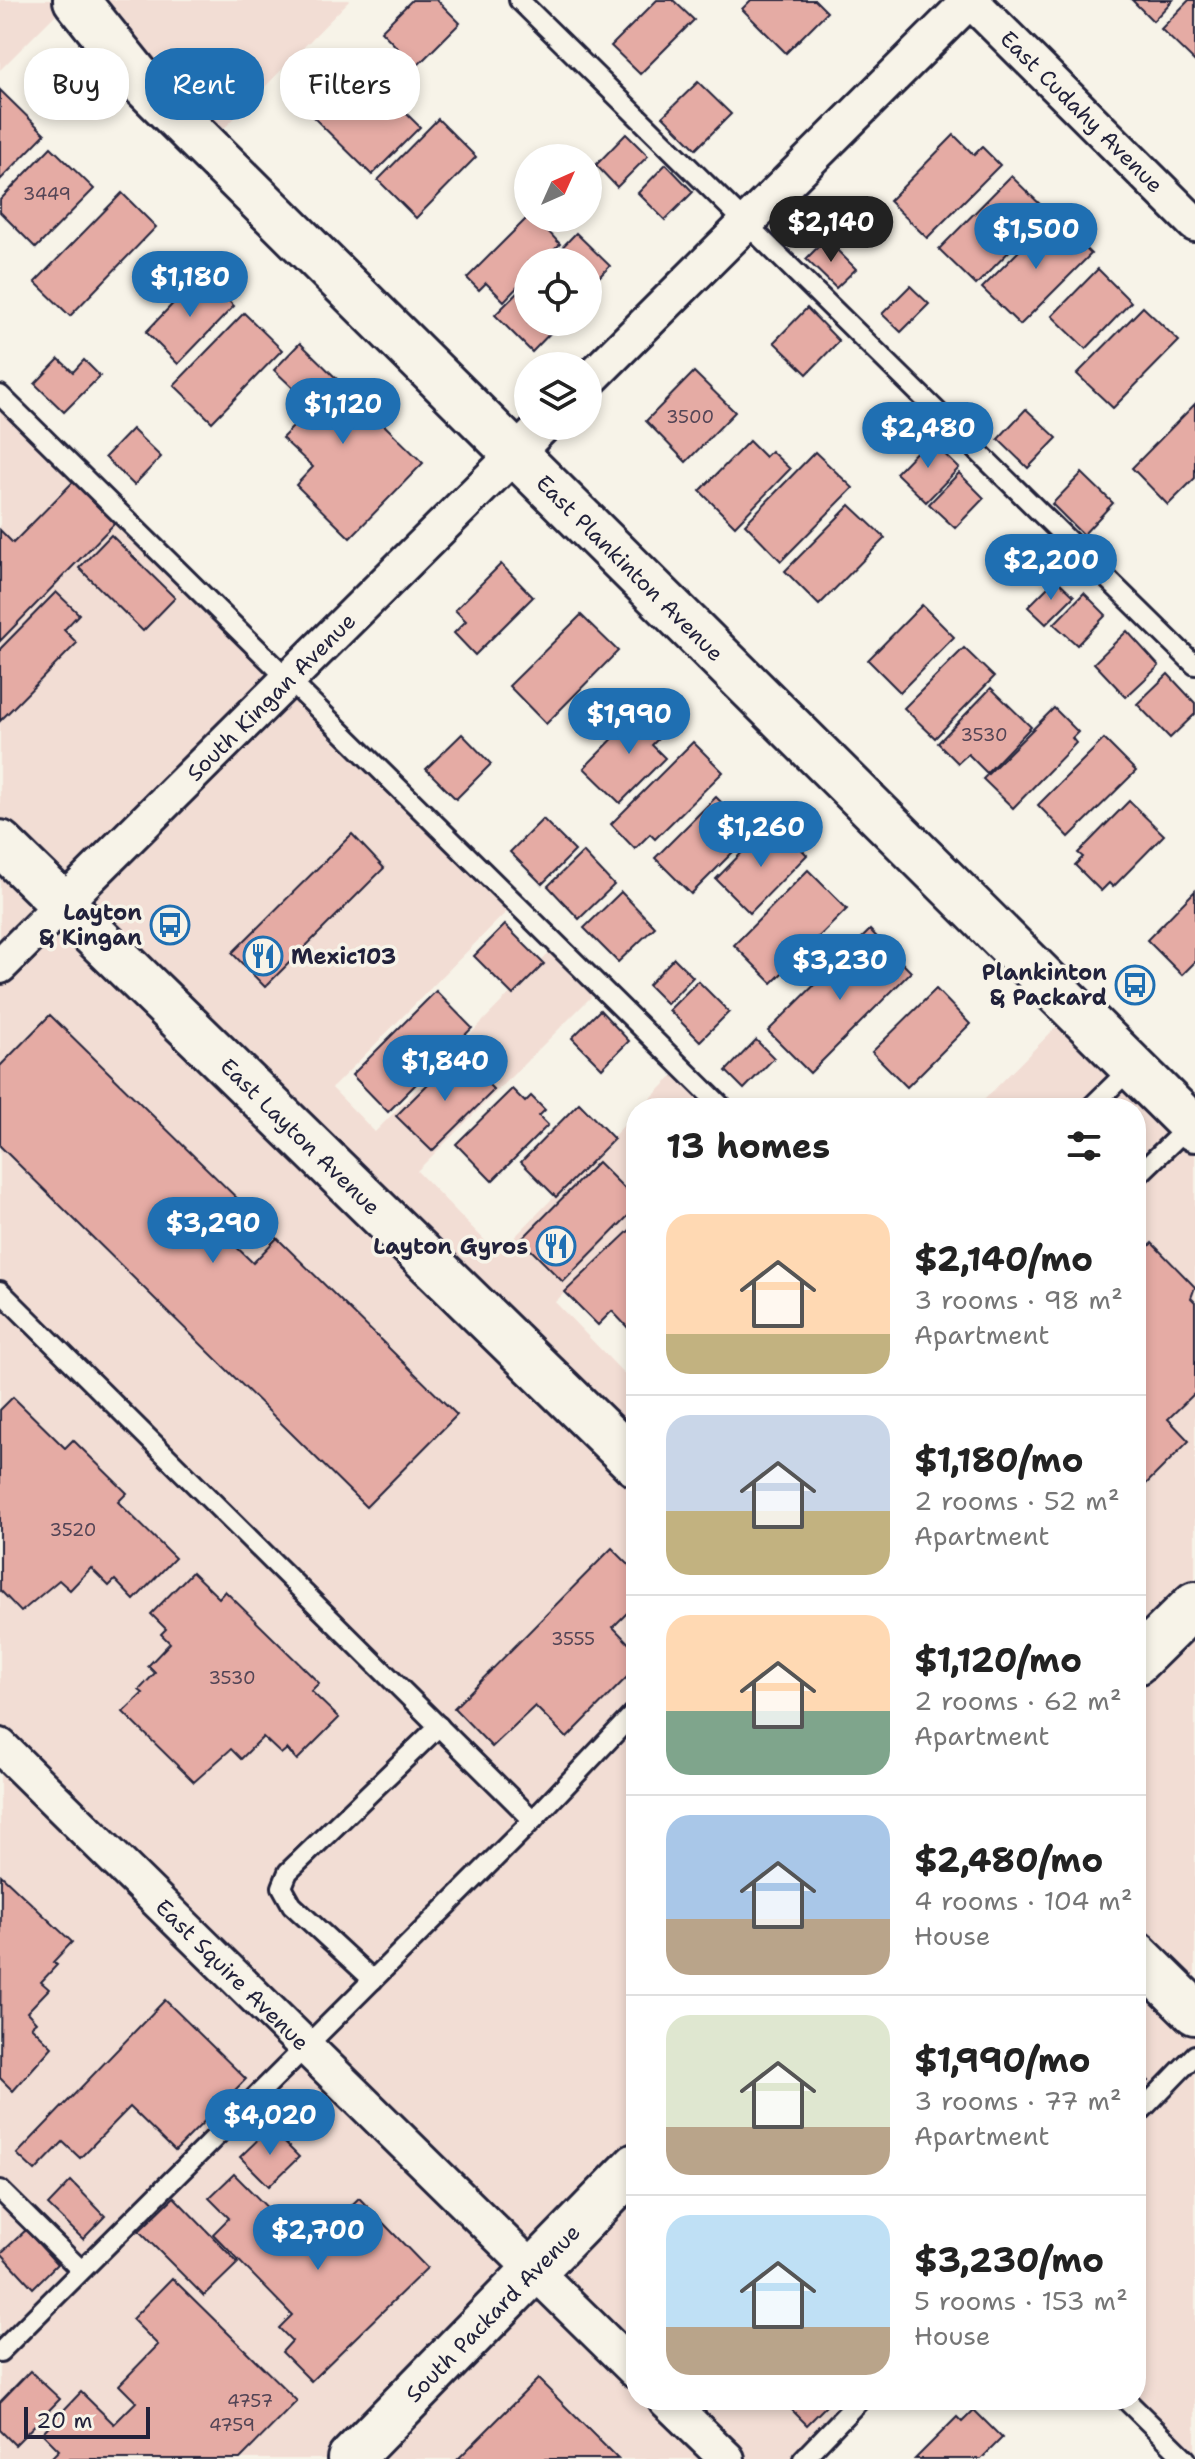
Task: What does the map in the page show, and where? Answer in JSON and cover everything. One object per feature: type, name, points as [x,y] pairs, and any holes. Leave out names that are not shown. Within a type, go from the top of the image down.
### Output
[{"type":"street","name":"East Plankinton Avenue","points":[[76,0],[146,87],[514,426]]},
{"type":"street","points":[[602,367],[970,0]]},
{"type":"street","name":"East Cudahy Avenue","points":[[970,0],[1195,224]]},
{"type":"street","name":"East Plankinton Avenue","points":[[529,440],[1132,1067],[1193,1126]]},
{"type":"street","name":"South Kingan Avenue","points":[[0,966],[529,440]]},
{"type":"street","name":"East Layton Avenue","points":[[0,843],[626,1454]]},
{"type":"street","points":[[1146,1652],[1195,1604]]},
{"type":"street","name":"East Squire Avenue","points":[[0,1746],[626,2361]]},
{"type":"street","points":[[1146,1964],[1195,2012]]},
{"type":"street","name":"South Packard Avenue","points":[[350,2459],[626,2176]]},
{"type":"street","points":[[676,2410],[727,2459]]},
{"type":"lane","points":[[519,0],[1195,665]]},
{"type":"lane","points":[[0,395],[713,1098]]},
{"type":"lane","points":[[1100,1098],[1132,1067]]},
{"type":"lane","points":[[1146,1168],[1193,1126]]},
{"type":"lane","points":[[0,1291],[533,1820]]},
{"type":"lane","points":[[0,2352],[533,1820],[626,1722]]},
{"type":"lane","points":[[373,1980],[292,1905],[282,1887],[288,1872],[439,1726]]},
{"type":"lane","points":[[1146,2106],[1195,2055]]},
{"type":"lane","points":[[0,2190],[81,2270]]},
{"type":"lane","points":[[803,2459],[850,2410]]},
{"type":"lane","points":[[1136,2410],[1186,2459]]},
{"type":"shaded area","points":[[0,0],[70,0],[0,70]]},
{"type":"shaded area","points":[[76,0],[350,0],[303,48],[280,48],[280,71],[264,88],[264,48],[145,48],[145,78],[129,60],[129,48],[118,48]]},
{"type":"shaded area","points":[[182,120],[232,120],[206,147]]},
{"type":"shaded area","points":[[0,395],[515,903],[332,1088],[375,1132],[557,945],[601,987],[417,1171],[498,1254],[626,1123],[626,1233],[555,1302],[626,1376],[626,2410],[850,2410],[803,2459],[0,2459]]},
{"type":"shaded area","points":[[1074,1009],[1195,1129],[1195,2459],[1186,2459],[1144,2410],[1146,1098],[986,1098]]},
{"type":"shaded area","points":[[682,1067],[713,1098],[651,1098]]},
{"type":"building","points":[[412,0],[437,0],[460,23],[420,63],[420,48],[398,48],[381,31]]},
{"type":"building","points":[[657,0],[673,0],[694,20],[640,74],[611,46]]},
{"type":"building","points":[[751,0],[815,0],[827,12],[786,53],[742,9]]},
{"type":"building","points":[[1132,0],[1173,0],[1153,21]]},
{"type":"building","points":[[1189,0],[1195,0],[1195,62],[1161,29]]},
{"type":"building","points":[[698,82],[731,114],[696,149],[663,116]]},
{"type":"building","points":[[0,90],[24,113],[24,120],[31,120],[45,134],[0,180]]},
{"type":"building","points":[[438,119],[476,157],[416,218],[378,180]]},
{"type":"building","points":[[316,120],[413,120],[420,127],[372,175]]},
{"type":"building","points":[[626,134],[648,156],[617,187],[602,171],[602,159]]},
{"type":"building","points":[[954,135],[974,155],[982,147],[1000,165],[927,238],[889,201]]},
{"type":"building","points":[[51,147],[94,189],[36,248],[0,212],[0,200]]},
{"type":"building","points":[[666,164],[693,192],[665,220],[638,193]]},
{"type":"building","points":[[1011,176],[1048,212],[976,285],[939,249]]},
{"type":"building","points":[[122,193],[156,227],[70,316],[35,282]]},
{"type":"building","points":[[1053,217],[1091,254],[1020,325],[982,288]]},
{"type":"building","points":[[514,231],[549,232],[560,244],[556,248],[514,248],[514,291],[504,301],[486,283],[479,290],[467,278]]},
{"type":"building","points":[[576,233],[591,248],[562,248]]},
{"type":"building","points":[[826,239],[856,269],[836,288],[806,259]]},
{"type":"building","points":[[602,258],[610,266],[602,274]]},
{"type":"building","points":[[1098,269],[1131,302],[1086,349],[1052,316]]},
{"type":"building","points":[[201,274],[234,306],[178,364],[146,332]]},
{"type":"building","points":[[910,286],[929,304],[901,332],[882,314]]},
{"type":"building","points":[[514,296],[514,334],[495,315]]},
{"type":"building","points":[[1143,307],[1179,341],[1113,408],[1077,374]]},
{"type":"building","points":[[807,308],[839,341],[807,374],[774,342]]},
{"type":"building","points":[[244,313],[282,350],[212,422],[174,385]]},
{"type":"building","points":[[516,336],[547,336],[532,352]]},
{"type":"building","points":[[300,343],[423,463],[350,538],[296,485],[313,467],[282,438],[313,407],[274,370]]},
{"type":"building","points":[[59,359],[73,372],[84,360],[100,376],[64,412],[35,384]]},
{"type":"building","points":[[694,372],[735,412],[686,462],[646,421]]},
{"type":"building","points":[[1195,404],[1195,478],[1168,505],[1132,468]]},
{"type":"building","points":[[1026,409],[1057,438],[1028,468],[998,439]]},
{"type":"building","points":[[132,429],[161,457],[134,485],[105,457]]},
{"type":"building","points":[[929,439],[959,468],[926,502],[896,473]]},
{"type":"building","points":[[749,441],[765,457],[771,451],[790,469],[735,526],[700,491]]},
{"type":"building","points":[[815,452],[853,488],[781,561],[745,524]]},
{"type":"building","points":[[959,473],[984,498],[955,528],[929,504]]},
{"type":"building","points":[[1082,473],[1113,503],[1083,535],[1052,504]]},
{"type":"building","points":[[74,481],[116,522],[0,641],[0,530],[13,543]]},
{"type":"building","points":[[850,505],[885,538],[819,605],[785,571]]},
{"type":"building","points":[[111,535],[175,598],[143,631],[79,568]]},
{"type":"building","points":[[501,564],[533,597],[475,655],[454,633],[466,621],[455,610]]},
{"type":"building","points":[[1056,579],[1074,596],[1046,624],[1028,607]]},
{"type":"building","points":[[56,592],[79,614],[64,630],[77,643],[0,721],[0,649]]},
{"type":"building","points":[[1084,593],[1106,615],[1077,645],[1054,624]]},
{"type":"building","points":[[922,605],[954,637],[900,692],[868,660]]},
{"type":"building","points":[[581,615],[618,651],[546,724],[509,686]]},
{"type":"building","points":[[1127,631],[1159,666],[1126,697],[1094,663]]},
{"type":"building","points":[[964,648],[994,677],[935,738],[904,708]]},
{"type":"building","points":[[1168,674],[1195,703],[1195,714],[1170,738],[1137,704]]},
{"type":"building","points":[[991,688],[1031,727],[987,773],[968,754],[958,763],[938,743]]},
{"type":"building","points":[[645,706],[668,729],[652,745],[665,758],[620,803],[584,768]]},
{"type":"building","points":[[1054,708],[1078,732],[1072,738],[1076,743],[1013,808],[983,779]]},
{"type":"building","points":[[462,734],[491,764],[456,799],[426,769]]},
{"type":"building","points":[[1104,739],[1136,771],[1069,837],[1038,805]]},
{"type":"building","points":[[693,742],[723,772],[655,839],[650,834],[635,849],[611,824]]},
{"type":"building","points":[[716,797],[752,833],[691,894],[655,858]]},
{"type":"building","points":[[1129,801],[1164,835],[1113,887],[1109,883],[1101,891],[1075,865],[1083,857],[1078,853]]},
{"type":"building","points":[[543,819],[575,851],[542,884],[510,852]]},
{"type":"building","points":[[765,829],[781,845],[789,836],[807,855],[750,913],[716,879]]},
{"type":"building","points":[[352,834],[384,868],[265,987],[232,953]]},
{"type":"building","points":[[583,852],[614,885],[579,919],[548,886]]},
{"type":"building","points":[[808,870],[847,909],[772,983],[734,945]]},
{"type":"building","points":[[1195,891],[1195,962],[1182,975],[1147,940]]},
{"type":"building","points":[[621,892],[655,927],[618,962],[584,928]]},
{"type":"building","points":[[505,925],[544,964],[513,995],[474,956]]},
{"type":"building","points":[[870,930],[911,972],[810,1073],[768,1031]]},
{"type":"building","points":[[674,958],[693,977],[667,1004],[648,985]]},
{"type":"building","points":[[698,981],[729,1012],[700,1041],[669,1010]]},
{"type":"building","points":[[936,989],[970,1024],[907,1087],[872,1052]]},
{"type":"building","points":[[436,991],[472,1028],[388,1112],[352,1075]]},
{"type":"building","points":[[600,1010],[629,1041],[602,1068],[572,1038]]},
{"type":"building","points":[[50,1015],[247,1208],[223,1234],[253,1263],[277,1238],[457,1415],[366,1507],[0,1146],[0,1066]]},
{"type":"building","points":[[756,1040],[774,1058],[744,1089],[726,1071]]},
{"type":"building","points":[[458,1054],[494,1090],[432,1151],[396,1116]]},
{"type":"building","points":[[512,1089],[525,1102],[531,1096],[545,1110],[539,1116],[548,1125],[492,1181],[456,1144]]},
{"type":"building","points":[[579,1103],[614,1139],[556,1197],[521,1162]]},
{"type":"building","points":[[598,1162],[626,1190],[626,1218],[563,1282],[521,1240]]},
{"type":"building","points":[[626,1234],[626,1326],[612,1311],[598,1325],[565,1292]]},
{"type":"building","points":[[1152,1243],[1195,1287],[1191,1298],[1195,1302],[1195,1393],[1168,1419],[1189,1441],[1146,1484],[1146,1249]]},
{"type":"building","points":[[13,1397],[65,1448],[73,1440],[127,1493],[118,1502],[175,1558],[134,1600],[115,1580],[109,1586],[91,1568],[70,1590],[59,1580],[21,1612],[0,1590],[0,1410]]},
{"type":"building","points":[[612,1548],[626,1562],[626,1614],[613,1627],[626,1641],[626,1678],[567,1738],[535,1706],[492,1747],[454,1708]]},
{"type":"building","points":[[192,1572],[219,1598],[225,1591],[319,1683],[311,1691],[339,1718],[297,1760],[287,1749],[281,1754],[263,1737],[241,1759],[231,1749],[194,1782],[123,1712],[143,1693],[139,1690],[155,1673],[148,1666],[170,1643],[161,1634],[166,1629],[151,1614]]},
{"type":"building","points":[[1,1875],[72,1942],[53,1962],[57,1965],[41,1982],[49,1989],[27,2012],[36,2022],[31,2026],[52,2047],[13,2091],[0,2078]]},
{"type":"building","points":[[165,2000],[246,2079],[175,2151],[130,2107],[80,2158],[63,2142],[35,2171],[17,2154]]},
{"type":"building","points":[[270,2128],[299,2157],[269,2186],[240,2157]]},
{"type":"building","points":[[234,2174],[307,2248],[359,2198],[427,2268],[311,2381],[282,2352],[292,2341],[279,2328],[292,2315],[213,2234],[229,2218],[209,2198]]},
{"type":"building","points":[[71,2181],[105,2216],[83,2239],[48,2205]]},
{"type":"building","points":[[174,2197],[238,2263],[204,2296],[139,2231]]},
{"type":"building","points":[[26,2230],[57,2264],[33,2288],[1,2253]]},
{"type":"building","points":[[172,2278],[297,2401],[240,2459],[50,2459],[59,2450],[42,2433],[81,2392],[114,2424],[136,2402],[119,2385],[158,2345],[132,2319]]},
{"type":"building","points":[[30,2371],[60,2399],[15,2445],[0,2430],[0,2402]]},
{"type":"building","points":[[538,2379],[618,2459],[458,2459]]},
{"type":"building","points":[[792,2410],[822,2410],[807,2425]]},
{"type":"building","points":[[974,2410],[1002,2438],[981,2459],[915,2459],[957,2417],[962,2422]]},
{"type":"place","name":"Layton & Kingan","points":[[170,925]]},
{"type":"place","name":"Mexic103","points":[[263,956]]},
{"type":"place","name":"Plankinton & Packard","points":[[1135,985]]},
{"type":"place","name":"Layton Gyros","points":[[556,1246]]}]
